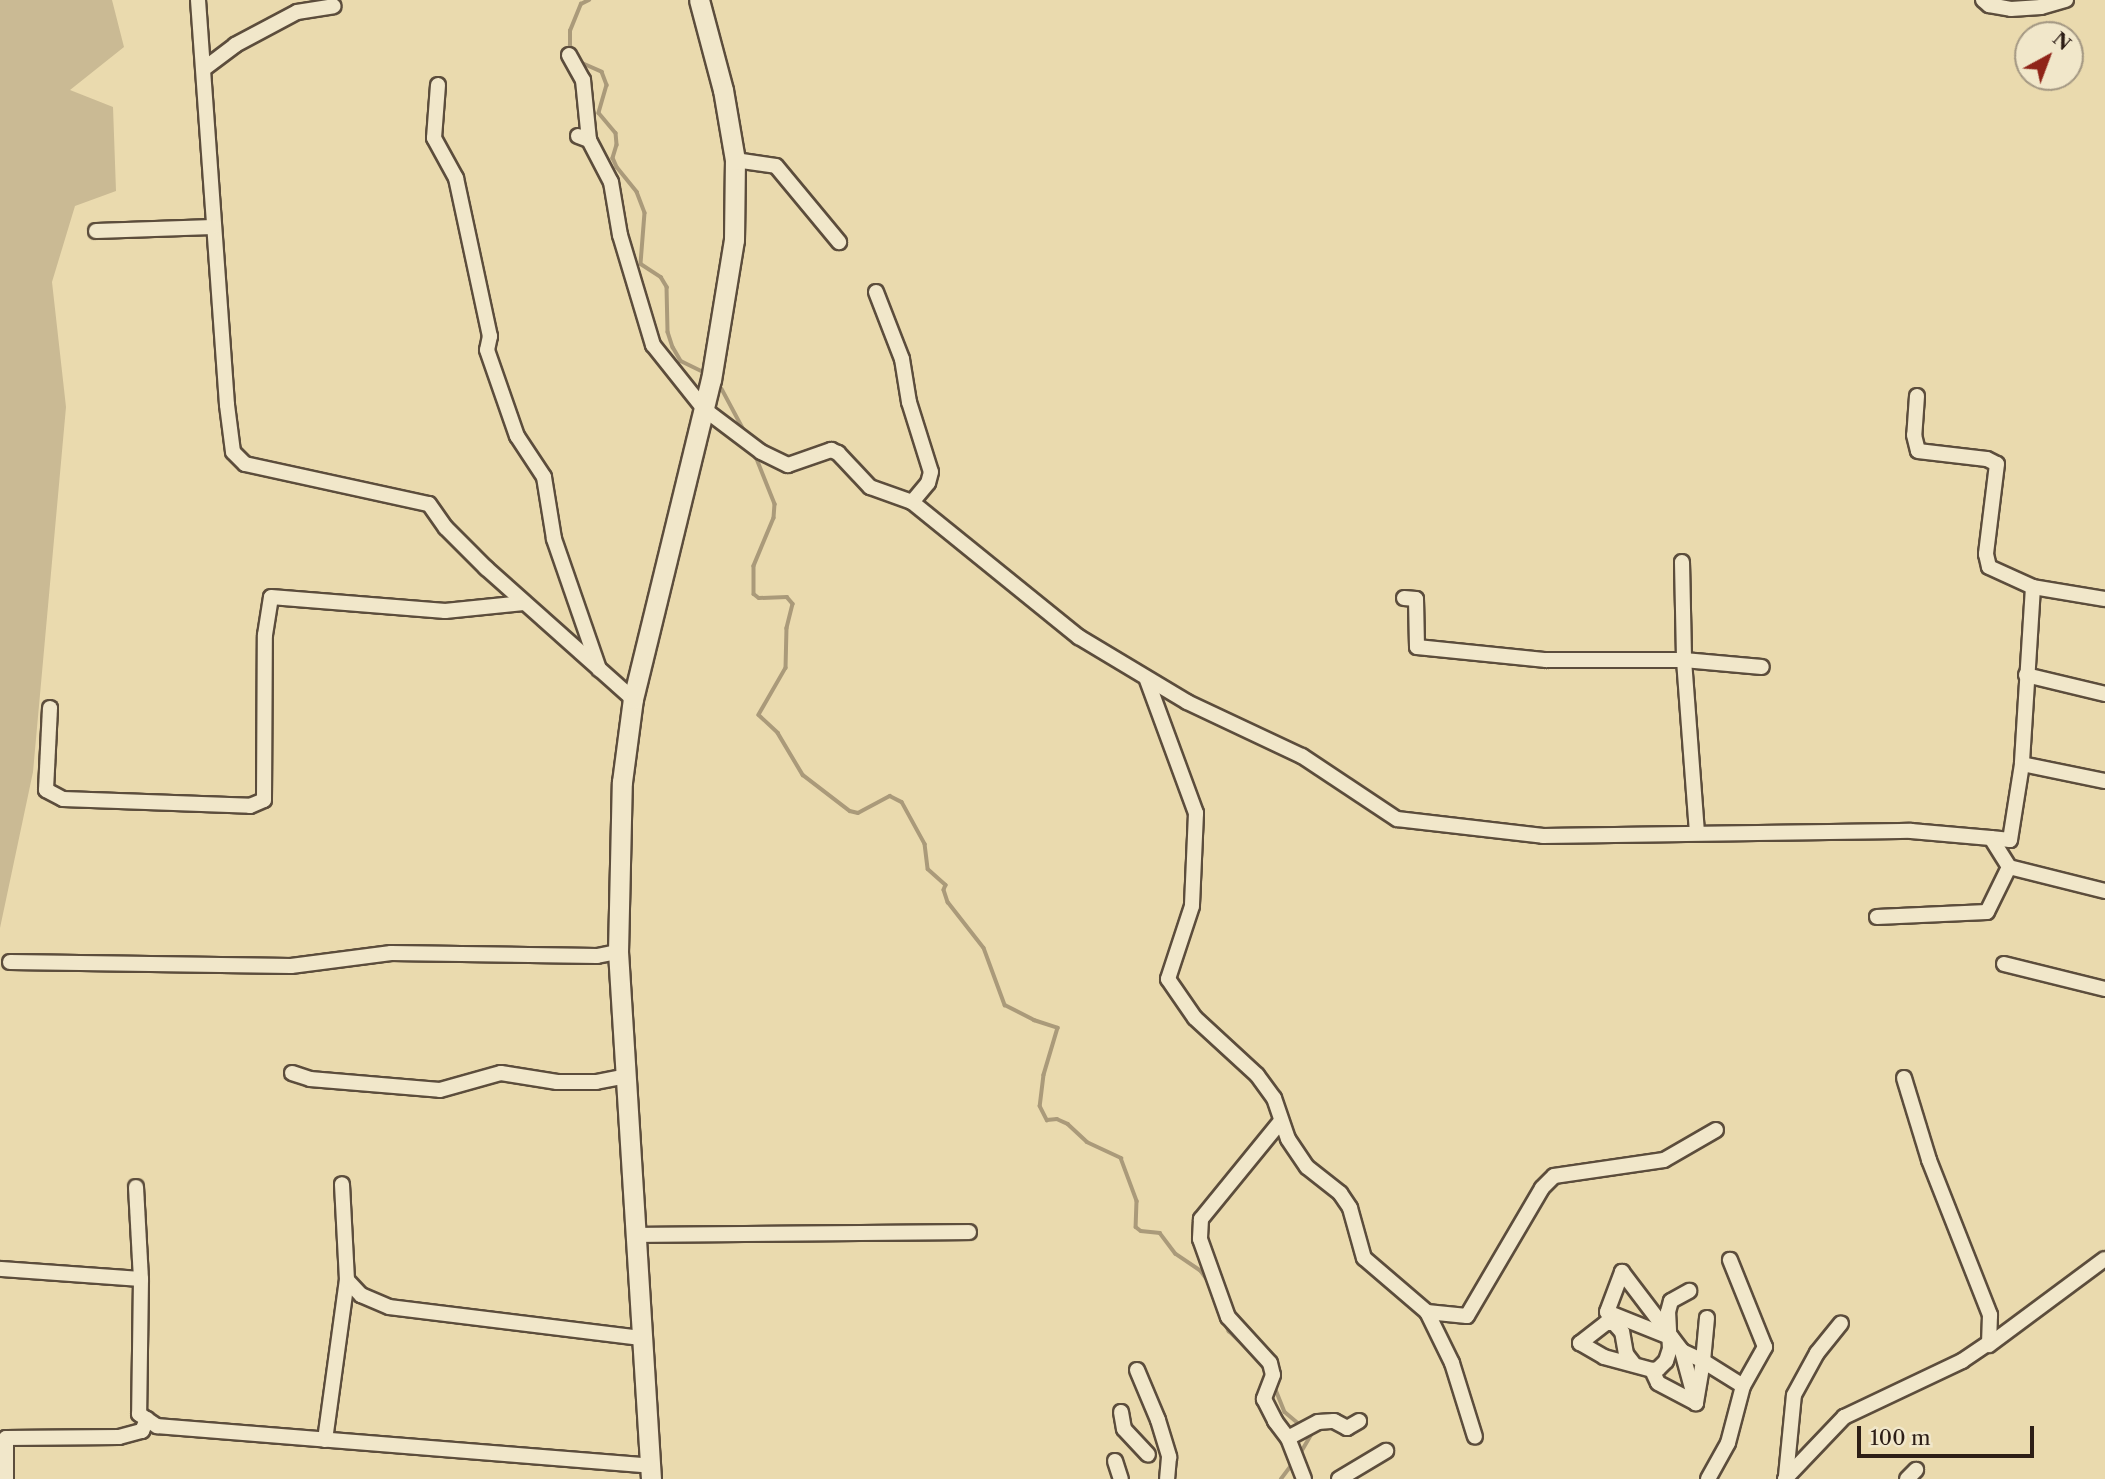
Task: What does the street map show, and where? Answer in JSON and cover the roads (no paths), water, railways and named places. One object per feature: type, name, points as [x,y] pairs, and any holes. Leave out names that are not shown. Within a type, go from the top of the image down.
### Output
[{"type":"main road","points":[[651,1472],[618,952],[622,782],[633,699],[704,410],[734,240],[735,160],[723,90],[699,0]]},
{"type":"street","points":[[198,0],[205,68],[213,227],[233,452],[245,464],[429,505],[446,528],[524,603],[633,699]]},
{"type":"street","points":[[1983,0],[1989,5],[2011,9],[2041,7],[2066,0]]},
{"type":"street","points":[[205,68],[297,6],[334,6]]},
{"type":"street","points":[[569,55],[583,80],[584,138],[611,182],[620,235],[653,345],[704,410],[761,452],[788,465],[831,450],[838,453],[870,488],[912,502],[1079,637],[1147,680],[1302,756],[1397,819],[1543,836],[1911,831],[2010,840],[2022,764],[2033,587]]},
{"type":"street","points":[[438,85],[434,138],[456,178],[490,336],[487,350],[517,436],[544,477],[554,539],[600,670]]},
{"type":"street","points":[[735,160],[776,166],[839,242]]},
{"type":"street","points":[[96,231],[213,227]]},
{"type":"street","points":[[876,292],[902,359],[909,402],[931,472],[928,483],[912,502]]},
{"type":"street","points":[[1917,396],[1914,435],[1918,452],[1987,459],[1997,464],[1986,554],[1989,567],[2033,587],[2105,598]]},
{"type":"street","points":[[1682,562],[1684,660],[1697,833]]},
{"type":"street","points":[[50,708],[46,790],[63,799],[250,806],[264,800],[265,635],[271,597],[444,611],[524,603]]},
{"type":"street","points":[[1404,598],[1416,599],[1417,647],[1546,660],[1684,660],[1762,667]]},
{"type":"street","points":[[2026,675],[2105,694]]},
{"type":"street","points":[[1147,680],[1196,813],[1192,906],[1168,979],[1195,1018],[1257,1075],[1274,1098],[1288,1139],[1307,1167],[1340,1193],[1350,1208],[1364,1258],[1427,1312],[1452,1363],[1475,1437]]},
{"type":"street","points":[[2022,764],[2105,781]]},
{"type":"street","points":[[1991,838],[2009,867],[2105,891]]},
{"type":"street","points":[[1877,916],[1987,912],[2009,867]]},
{"type":"street","points":[[10,962],[291,966],[391,953],[597,956],[618,952]]},
{"type":"street","points":[[2004,964],[2105,989]]},
{"type":"street","points":[[292,1073],[310,1079],[440,1090],[501,1073],[556,1082],[596,1082],[626,1076]]},
{"type":"street","points":[[1905,1078],[1929,1160],[1990,1315],[1989,1345]]},
{"type":"street","points":[[1281,1121],[1201,1219],[1200,1239],[1228,1317],[1270,1363],[1273,1375],[1264,1399],[1275,1422],[1288,1437],[1304,1479]]},
{"type":"street","points":[[1427,1312],[1468,1316],[1542,1188],[1554,1176],[1664,1160],[1716,1130]]},
{"type":"street","points":[[325,1440],[348,1280],[342,1184]]},
{"type":"street","points":[[136,1188],[141,1279],[139,1414],[157,1426],[651,1472]]},
{"type":"street","points":[[636,1235],[970,1233]]},
{"type":"street","points":[[1786,1478],[1844,1417],[1989,1345],[2105,1259]]},
{"type":"street","points":[[1708,1479],[1728,1443],[1742,1386],[1765,1347],[1730,1260]]},
{"type":"street","points":[[0,1269],[141,1279]]},
{"type":"street","points":[[1672,1338],[1607,1312],[1622,1272],[1682,1351],[1696,1403]]},
{"type":"street","points":[[348,1280],[361,1295],[390,1307],[643,1338]]},
{"type":"street","points":[[1633,1363],[1652,1370],[1658,1369],[1666,1361],[1672,1338],[1668,1326],[1671,1301],[1679,1294],[1689,1291]]},
{"type":"street","points":[[1989,1345],[2017,1314]]},
{"type":"street","points":[[1696,1403],[1707,1318]]},
{"type":"street","points":[[1786,1478],[1794,1395],[1817,1353],[1841,1324]]},
{"type":"street","points":[[1682,1351],[1742,1386]]},
{"type":"street","points":[[1137,1370],[1158,1420],[1169,1457],[1167,1479]]},
{"type":"street","points":[[1652,1370],[1658,1382],[1696,1403]]},
{"type":"street","points":[[1121,1412],[1124,1429],[1148,1455]]},
{"type":"street","points":[[6,1479],[6,1438],[119,1437],[142,1431],[147,1419]]},
{"type":"street","points":[[1288,1437],[1318,1422],[1334,1421],[1347,1428],[1359,1421]]},
{"type":"street","points":[[1339,1479],[1386,1451]]},
{"type":"street","points":[[1115,1461],[1121,1479]]},
{"type":"waterway","points":[[574,53],[570,46],[570,31],[581,4],[589,0]]},
{"type":"waterway","points":[[580,62],[602,72],[607,85],[599,113],[616,133],[617,145],[613,158],[637,192],[645,213],[641,264],[661,277],[667,287],[668,332],[673,347],[681,361],[706,373]]},
{"type":"waterway","points":[[722,389],[746,434]]},
{"type":"waterway","points":[[755,454],[775,504],[774,518],[754,566],[754,594],[759,598],[787,597],[793,604],[787,628],[786,668],[759,715],[778,733],[803,775],[850,811],[858,813],[890,796],[902,802],[925,844],[928,869],[946,885],[944,890],[948,902],[984,948],[1005,1005],[1034,1020],[1058,1028],[1044,1075],[1040,1106],[1047,1120],[1057,1119],[1068,1124],[1087,1142],[1121,1158],[1137,1201],[1136,1227],[1141,1231],[1160,1233],[1176,1254],[1201,1271],[1209,1282]]},
{"type":"waterway","points":[[1226,1324],[1229,1331],[1251,1352]]},
{"type":"waterway","points":[[1274,1385],[1285,1412],[1298,1423]]},
{"type":"waterway","points":[[1300,1454],[1312,1433]]},
{"type":"waterway","points":[[1281,1479],[1293,1463]]}]
